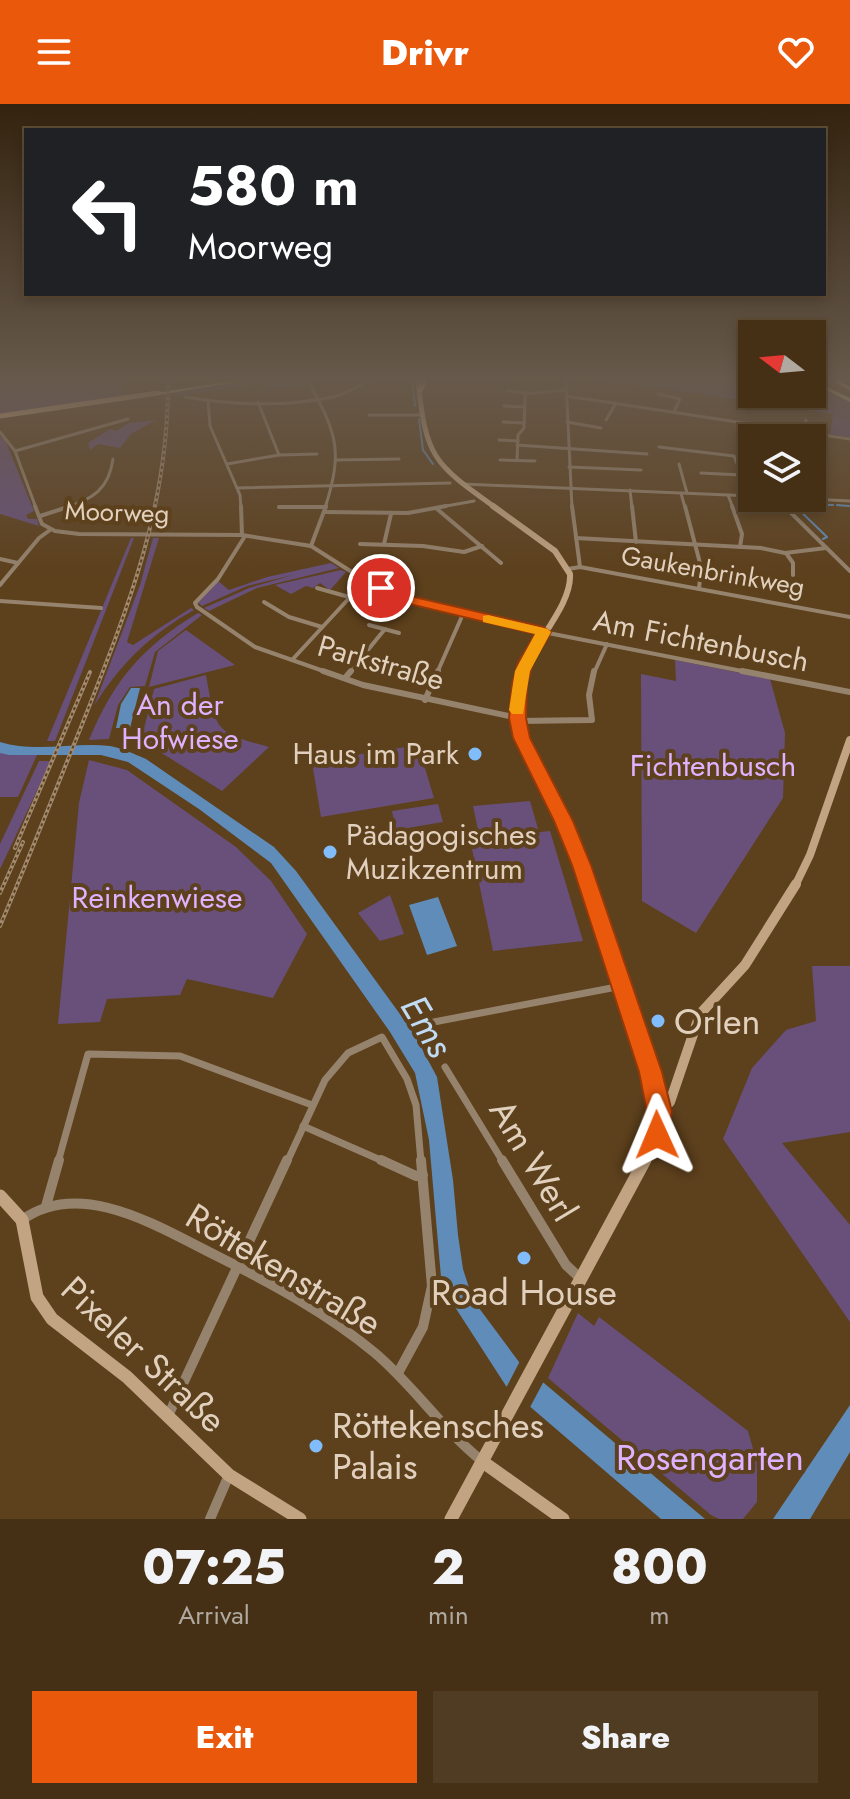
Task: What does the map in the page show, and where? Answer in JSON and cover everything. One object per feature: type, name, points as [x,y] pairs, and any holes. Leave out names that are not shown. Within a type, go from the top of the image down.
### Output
[{"type":"main road","points":[[427,446],[431,457],[555,551],[568,569],[571,581],[569,591],[523,671],[518,719],[530,756],[564,821],[581,865],[650,1072],[660,1112],[657,1135],[649,1153],[451,1519]]},
{"type":"main road","points":[[660,1112],[670,1102],[700,1014],[745,965],[794,888],[810,855],[850,740]]},
{"type":"main road","points":[[0,1196],[22,1220]]},
{"type":"main road","name":"Pixeler Straße","points":[[22,1220],[33,1284],[42,1307],[52,1319],[127,1377],[229,1475],[300,1519]]},
{"type":"main road","points":[[483,1462],[563,1519]]},
{"type":"street","name":"Moorweg","points":[[11,446],[42,524],[50,530],[104,535],[244,536],[311,546],[366,581],[406,599],[543,632]]},
{"type":"street","points":[[15,451],[33,446]]},
{"type":"street","points":[[219,446],[240,495],[244,536],[215,584],[195,603],[255,647],[292,660]]},
{"type":"street","points":[[275,446],[279,455]]},
{"type":"street","points":[[311,546],[325,509],[336,460],[336,446]]},
{"type":"street","points":[[517,446],[517,460]]},
{"type":"street","points":[[556,446],[647,454]]},
{"type":"street","points":[[568,447],[569,487],[580,567]]},
{"type":"street","points":[[659,447],[734,456],[738,467]]},
{"type":"street","points":[[227,464],[279,455],[317,454]]},
{"type":"street","points":[[40,516],[101,493],[112,475],[113,459]]},
{"type":"street","points":[[336,460],[399,459]]},
{"type":"street","points":[[500,460],[535,461]]},
{"type":"street","points":[[679,464],[701,567],[699,589]]},
{"type":"street","points":[[569,467],[641,470]]},
{"type":"street","points":[[701,473],[738,475]]},
{"type":"street","points":[[237,488],[450,483]]},
{"type":"street","points":[[463,484],[738,495]]},
{"type":"street","points":[[630,490],[636,542]]},
{"type":"street","points":[[728,495],[742,534],[740,547]]},
{"type":"street","points":[[826,500],[850,501]]},
{"type":"street","points":[[279,507],[391,514],[474,501]]},
{"type":"street","points":[[437,509],[501,563]]},
{"type":"street","points":[[790,512],[850,571]]},
{"type":"street","points":[[384,544],[391,514]]},
{"type":"street","points":[[0,585],[50,530]]},
{"type":"street","points":[[576,538],[761,548],[785,553],[826,548]]},
{"type":"street","points":[[360,544],[469,552],[482,546]]},
{"type":"street","points":[[785,553],[792,560],[793,575]]},
{"type":"street","points":[[0,559],[18,563]]},
{"type":"street","name":"Gaukenbrinkweg","points":[[568,569],[580,567],[850,617]]},
{"type":"street","points":[[701,567],[745,572]]},
{"type":"street","name":"Parkstraße","points":[[366,581],[292,660],[374,689],[518,719],[592,720],[589,695],[594,688],[595,668],[602,660],[607,644]]},
{"type":"street","points":[[317,588],[349,597]]},
{"type":"street","points":[[0,601],[101,608]]},
{"type":"street","points":[[264,602],[289,617],[322,627]]},
{"type":"street","points":[[425,700],[463,614]]},
{"type":"street","points":[[369,625],[399,633]]},
{"type":"street","points":[[345,678],[385,629]]},
{"type":"street","name":"Am Fichtenbusch","points":[[543,632],[850,692]]},
{"type":"street","points":[[418,1025],[622,986]]},
{"type":"street","points":[[168,1416],[325,1080],[342,1059],[363,1044],[382,1037],[407,1079],[416,1105],[432,1286],[423,1327],[398,1373]]},
{"type":"street","points":[[22,1220],[46,1206],[88,1054],[148,1053],[194,1059],[312,1105]]},
{"type":"street","name":"Am Werl","points":[[445,1067],[566,1265],[581,1279]]},
{"type":"street","points":[[303,1126],[416,1176],[423,1175]]},
{"type":"street","name":"Röttekenstraße","points":[[46,1206],[80,1205],[128,1214],[238,1267],[318,1314],[398,1373],[466,1449],[483,1462]]},
{"type":"street","points":[[210,1519],[229,1475]]},
{"type":"green space","points":[[0,446],[8,446],[34,511],[26,515],[28,519],[37,519],[39,526],[0,514]]},
{"type":"green space","points":[[131,538],[134,538],[55,741],[47,741]]},
{"type":"green space","points":[[153,538],[159,538],[127,642],[133,645],[191,608],[194,610],[138,651],[114,677],[94,706],[140,585]]},
{"type":"green space","points":[[331,563],[339,568],[257,588],[209,611],[204,608],[249,588],[293,575],[247,586],[202,606],[198,603],[218,581],[229,590],[267,577]]},
{"type":"green space","points":[[341,570],[346,572],[330,590],[320,583],[291,594],[275,585]]},
{"type":"green space","points":[[198,613],[202,615],[155,652],[145,686],[130,687],[118,705],[109,739],[89,740],[108,700],[132,667],[161,638]]},
{"type":"green space","points":[[186,630],[235,665],[149,687],[158,651]]},
{"type":"green space","name":"Fichtenbusch","points":[[675,660],[770,679],[785,733],[783,798],[696,933],[642,901],[641,674],[676,681]]},
{"type":"green space","name":"An der Hofwiese","points":[[206,675],[212,708],[221,726],[237,737],[269,747],[222,791],[141,740],[154,689]]},
{"type":"green space","points":[[418,745],[434,798],[321,817],[312,762]]},
{"type":"green space","points":[[0,753],[37,755],[18,797],[0,797]]},
{"type":"green space","name":"Reinkenwiese","points":[[89,760],[127,770],[236,847],[271,881],[307,934],[273,998],[187,979],[180,995],[107,999],[100,1022],[58,1024],[79,803]]},
{"type":"green space","points":[[39,761],[51,761],[0,869],[0,844]]},
{"type":"green space","points":[[530,801],[538,829],[479,835],[473,806]]},
{"type":"green space","points":[[438,804],[443,822],[396,830],[392,811]]},
{"type":"green space","points":[[550,831],[583,941],[493,951],[470,839]]},
{"type":"green space","points":[[390,895],[404,934],[380,941],[358,913]]},
{"type":"green space","points":[[812,966],[850,966],[850,1132],[782,1143],[850,1225],[850,1322],[723,1139],[752,1068],[786,1030],[816,1021]]},
{"type":"green space","name":"Rosengarten","points":[[578,1313],[594,1326],[599,1317],[748,1431],[757,1463],[757,1502],[743,1519],[719,1519],[711,1515],[548,1378]]},
{"type":"water","points":[[131,688],[140,688],[130,728],[116,728],[121,704]]},
{"type":"water","points":[[0,742],[27,747],[110,746],[146,759],[274,847],[296,871],[413,1032],[437,1077],[463,1269],[473,1300],[519,1362],[705,1519],[661,1519],[506,1386],[455,1307],[441,1277],[429,1140],[415,1073],[390,1032],[271,863],[199,809],[128,762],[101,755],[9,755],[0,753]]},
{"type":"water","points":[[438,897],[457,946],[427,955],[409,905]]},
{"type":"water","points":[[850,1405],[850,1452],[810,1519],[773,1519]]},
{"type":"pier","points":[[521,1359],[545,1379],[528,1411],[505,1390]]},
{"type":"waterway","points":[[422,446],[433,464]]},
{"type":"waterway","points":[[823,539],[827,537],[793,504],[833,505]]},
{"type":"waterway","points":[[837,505],[849,506]]},
{"type":"railway","points":[[0,926],[129,600],[153,515],[164,446]]},
{"type":"railway","points":[[15,848],[90,672]]},
{"type":"railway","points":[[0,893],[23,842]]},
{"type":"slow traffic","points":[[488,619],[543,632],[523,671],[517,710]]},
{"type":"place","name":"Haus im Park","points":[[475,754]]},
{"type":"place","name":"Pädagogisches Muzikzentrum","points":[[330,852]]},
{"type":"place","name":"Orlen","points":[[658,1021]]},
{"type":"place","name":"Road House","points":[[524,1258]]},
{"type":"place","name":"Röttekensches Palais","points":[[316,1446]]},
{"type":"route","points":[[381,588],[406,599],[543,632],[526,663],[520,684],[517,702],[522,738],[564,821],[581,865],[650,1072],[660,1112],[657,1135]]},
{"type":"water label","name":"Ems","points":[[427,1026]]}]
